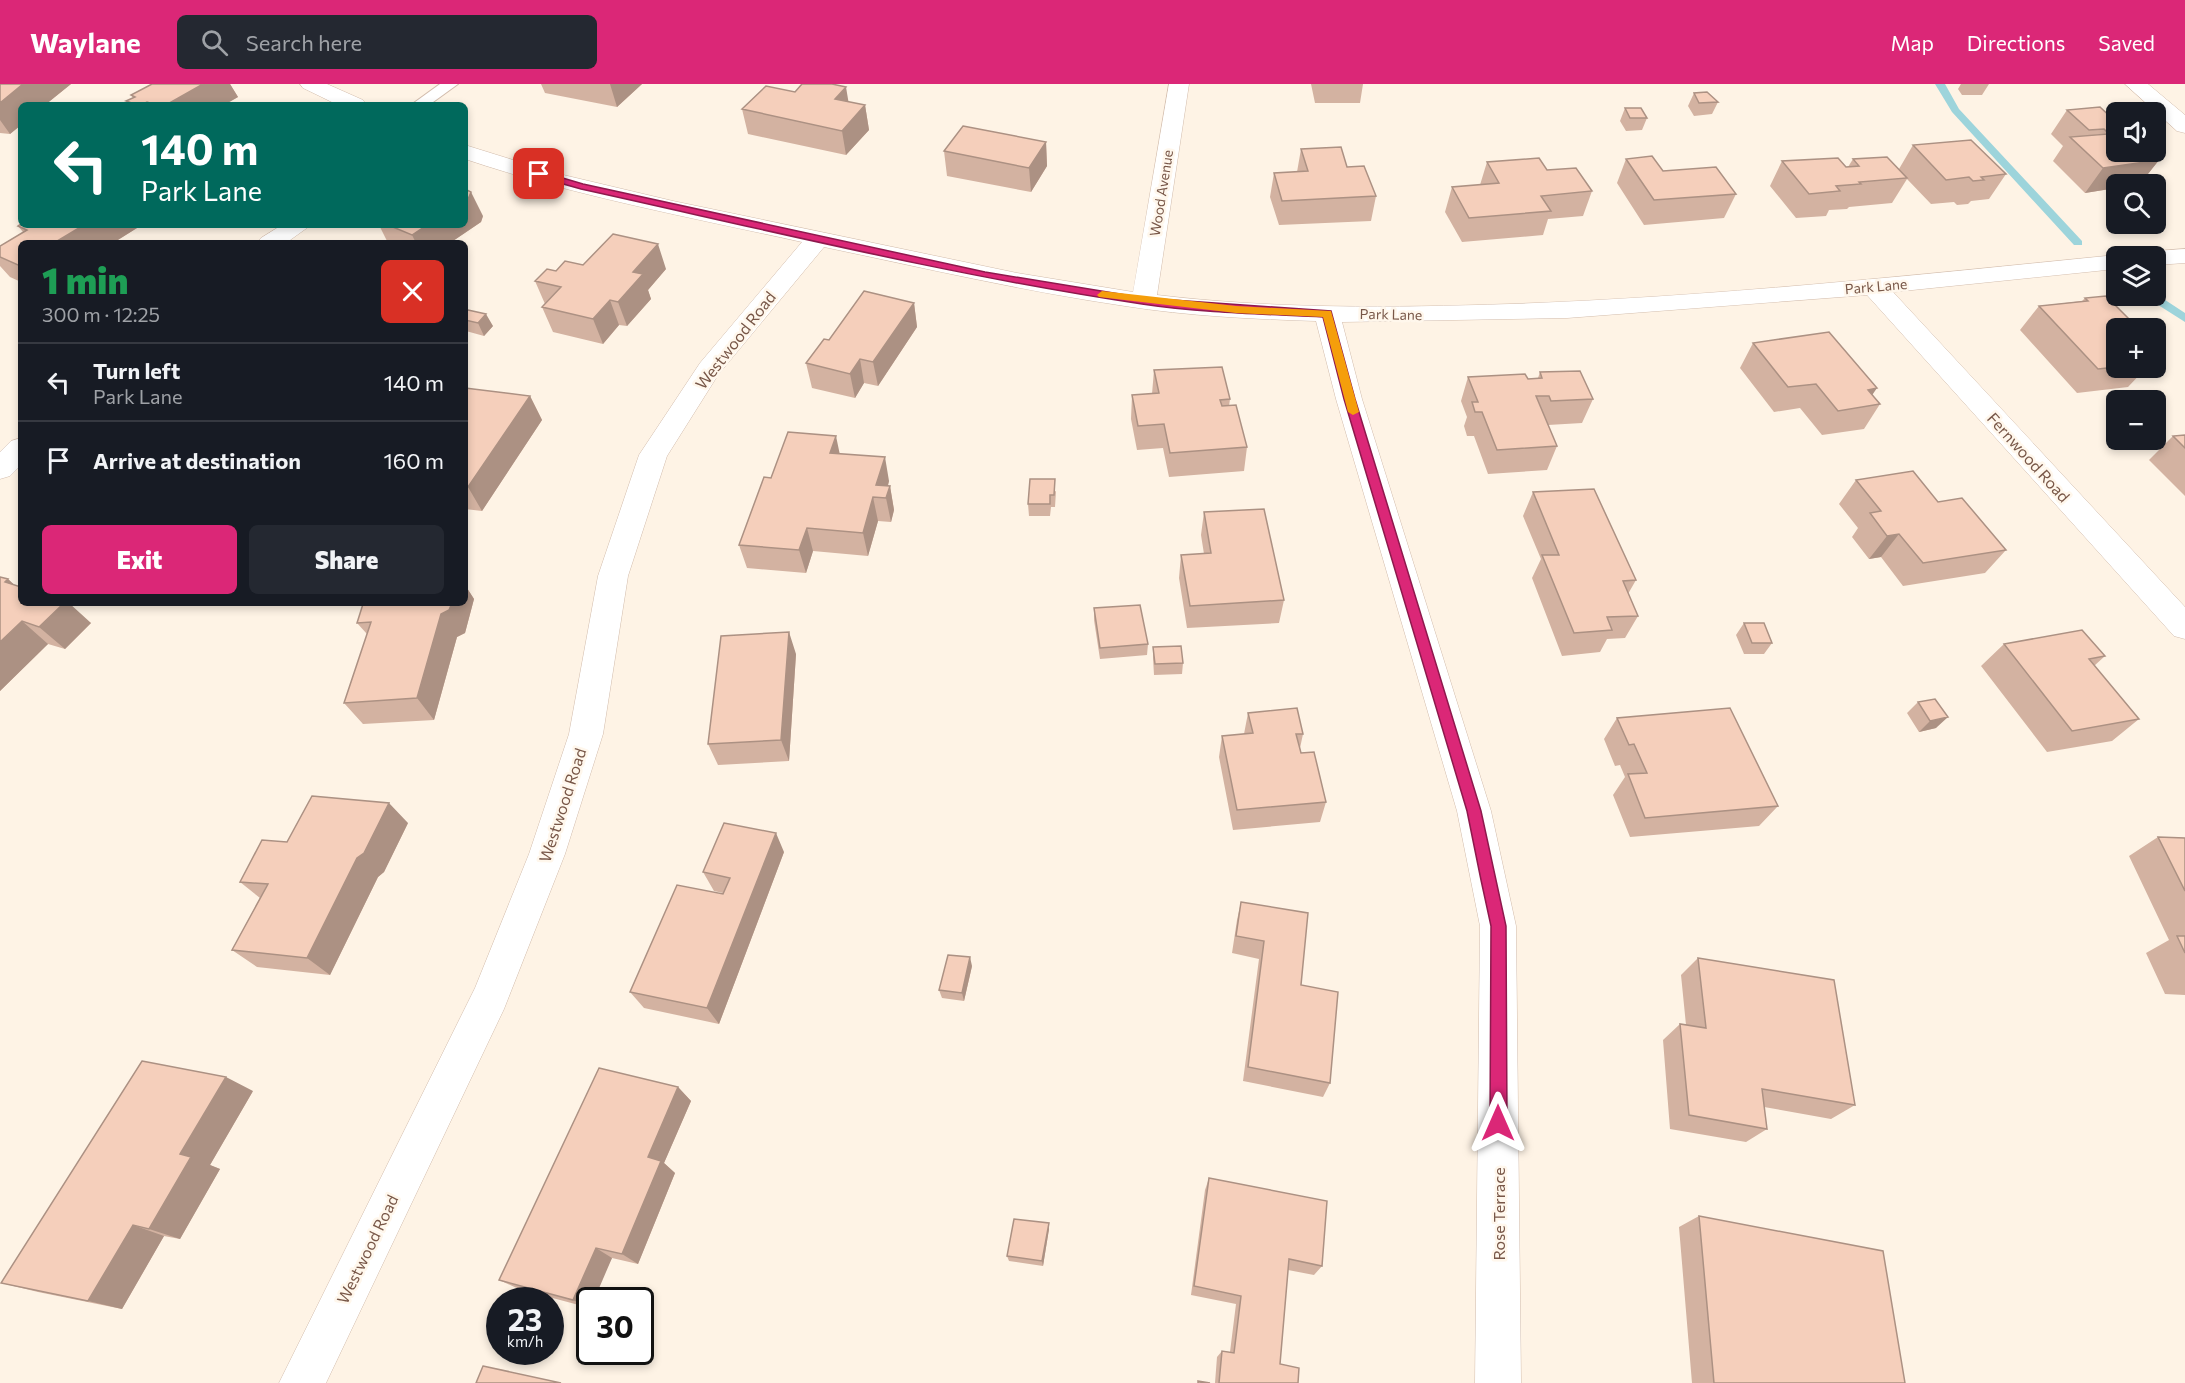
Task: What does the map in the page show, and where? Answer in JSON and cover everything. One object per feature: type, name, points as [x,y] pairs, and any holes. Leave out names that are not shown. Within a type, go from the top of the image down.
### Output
[{"type":"street","points":[[310,84],[349,102]]},
{"type":"street","name":"Wood Avenue","points":[[1144,301],[1179,84]]},
{"type":"street","points":[[2135,84],[2185,126]]},
{"type":"street","name":"Park Lane","points":[[468,153],[581,186],[965,271],[1144,301],[1236,310],[1327,314],[1458,315],[1632,306],[1873,286],[2106,263]]},
{"type":"street","points":[[274,240],[294,228]]},
{"type":"street","name":"Westwood Road","points":[[302,1383],[491,996],[547,854],[586,734],[613,576],[653,455],[709,369],[818,238]]},
{"type":"street","points":[[2166,257],[2185,256]]},
{"type":"street","name":"Fernwood Road","points":[[1873,286],[2185,627]]},
{"type":"street","name":"Rose Terrace","points":[[1327,314],[1349,399],[1474,811],[1498,926],[1498,1383]]},
{"type":"street","points":[[0,469],[18,451]]},
{"type":"lane","points":[[423,102],[450,84]]},
{"type":"building","points":[[0,84],[23,84],[0,103]]},
{"type":"building","points":[[152,84],[203,84],[171,102],[126,101],[135,97],[131,95]]},
{"type":"building","points":[[802,84],[832,84],[846,87],[835,99],[865,105],[842,131],[742,109],[766,86],[795,92]]},
{"type":"building","points":[[1707,92],[1718,102],[1699,103],[1694,93]]},
{"type":"building","points":[[2100,107],[2106,113],[2106,131],[2104,129],[2089,130],[2067,110]]},
{"type":"building","points":[[1625,108],[1641,108],[1647,118],[1630,118]]},
{"type":"building","points":[[963,126],[1046,142],[1029,168],[944,151]]},
{"type":"building","points":[[2106,134],[2106,162],[2145,162],[2103,168],[2070,137]]},
{"type":"building","points":[[1971,140],[2006,174],[1981,177],[1984,180],[1973,181],[1969,177],[1946,180],[1913,145]]},
{"type":"building","points":[[1341,147],[1347,167],[1364,166],[1376,196],[1282,201],[1274,173],[1308,171],[1301,149]]},
{"type":"building","points":[[1652,156],[1663,171],[1716,167],[1736,194],[1654,200],[1626,159]]},
{"type":"building","points":[[1887,157],[1907,178],[1859,182],[1861,184],[1836,186],[1840,191],[1809,194],[1782,161],[1838,158],[1846,167],[1859,166],[1853,159]]},
{"type":"building","points":[[1539,158],[1547,170],[1576,168],[1592,191],[1541,196],[1551,211],[1469,218],[1452,187],[1499,183],[1487,162]]},
{"type":"building","points":[[22,228],[79,228],[59,240],[18,240],[18,265],[0,257],[0,246],[27,230]]},
{"type":"building","points":[[395,228],[422,228],[412,235]]},
{"type":"building","points":[[613,234],[658,244],[633,272],[643,274],[618,302],[610,300],[593,319],[542,307],[561,287],[535,281],[547,269],[556,271],[565,261],[583,265]]},
{"type":"building","points":[[864,291],[914,303],[873,362],[860,359],[850,374],[806,363],[824,339],[829,340]]},
{"type":"building","points":[[2106,296],[2106,306],[2116,306],[2128,318],[2106,318],[2106,368],[2098,369],[2039,306],[2088,301],[2085,298]]},
{"type":"building","points":[[468,310],[486,314],[478,323],[468,321]]},
{"type":"building","points":[[1829,332],[1877,388],[1868,390],[1880,404],[1838,411],[1816,384],[1788,387],[1753,343]]},
{"type":"building","points":[[1222,367],[1230,399],[1220,400],[1222,406],[1236,405],[1247,447],[1170,453],[1164,424],[1138,426],[1132,395],[1159,393],[1154,370]]},
{"type":"building","points":[[1580,371],[1593,399],[1551,401],[1549,396],[1536,396],[1557,446],[1497,450],[1482,412],[1475,412],[1472,402],[1478,402],[1468,377],[1525,374],[1528,379],[1542,378],[1540,372]]},
{"type":"building","points":[[468,388],[530,396],[468,487]]},
{"type":"building","points":[[788,432],[836,436],[830,453],[885,457],[876,485],[890,486],[886,498],[873,497],[863,533],[807,528],[799,550],[739,545],[764,477],[771,478]]},
{"type":"building","points":[[2185,435],[2185,448],[2173,436]]},
{"type":"building","points":[[1913,471],[1938,502],[1962,498],[2006,550],[1923,563],[1899,534],[1887,536],[1870,513],[1881,511],[1856,480]]},
{"type":"building","points":[[1030,479],[1055,479],[1054,495],[1050,495],[1050,504],[1028,504]]},
{"type":"building","points":[[1594,489],[1636,580],[1623,581],[1638,616],[1607,617],[1612,630],[1574,633],[1542,555],[1559,555],[1533,492]]},
{"type":"building","points":[[1264,509],[1284,600],[1190,606],[1181,555],[1211,553],[1204,512]]},
{"type":"building","points":[[0,577],[8,579],[5,582],[18,586],[18,606],[61,606],[39,627],[22,621],[0,642]]},
{"type":"building","points":[[1140,605],[1148,644],[1100,648],[1094,608]]},
{"type":"building","points":[[362,606],[451,606],[449,610],[441,614],[417,698],[344,703],[371,622],[357,623]]},
{"type":"building","points":[[1744,623],[1764,623],[1772,643],[1752,643]]},
{"type":"building","points":[[2082,630],[2105,656],[2089,659],[2139,719],[2072,731],[2004,644]]},
{"type":"building","points":[[789,632],[781,740],[708,744],[721,636]]},
{"type":"building","points":[[1181,646],[1183,663],[1155,664],[1153,647]]},
{"type":"building","points":[[1935,699],[1948,717],[1930,721],[1918,702]]},
{"type":"building","points":[[1297,708],[1303,734],[1296,734],[1301,753],[1314,752],[1326,802],[1237,810],[1222,736],[1253,733],[1248,713]]},
{"type":"building","points":[[1730,708],[1778,806],[1645,818],[1628,774],[1647,773],[1634,744],[1629,745],[1617,718]]},
{"type":"building","points":[[312,796],[389,803],[364,853],[357,858],[307,958],[232,950],[268,884],[240,882],[262,840],[287,842]]},
{"type":"building","points":[[724,823],[776,833],[707,1008],[630,992],[677,885],[723,894],[730,878],[703,872]]},
{"type":"building","points":[[2158,837],[2185,838],[2185,891]]},
{"type":"building","points":[[1241,902],[1308,913],[1301,985],[1338,992],[1330,1083],[1248,1067],[1264,941],[1236,936]]},
{"type":"building","points":[[2177,936],[2185,936],[2185,953]]},
{"type":"building","points":[[948,955],[970,957],[962,993],[939,990]]},
{"type":"building","points":[[1698,958],[1834,980],[1855,1105],[1762,1089],[1767,1129],[1689,1115],[1680,1024],[1706,1028]]},
{"type":"building","points":[[142,1061],[226,1077],[180,1154],[191,1157],[149,1229],[133,1225],[88,1301],[1,1283]]},
{"type":"building","points":[[599,1068],[678,1087],[648,1157],[661,1161],[622,1254],[596,1248],[579,1287],[576,1287],[573,1300],[564,1298],[564,1287],[525,1287],[499,1280]]},
{"type":"building","points":[[1209,1178],[1327,1201],[1322,1266],[1289,1259],[1280,1364],[1299,1368],[1298,1383],[1219,1383],[1222,1351],[1234,1353],[1241,1296],[1194,1286]]},
{"type":"building","points":[[1699,1216],[1883,1251],[1905,1383],[1714,1383]]},
{"type":"building","points":[[1014,1219],[1049,1223],[1042,1261],[1007,1256]]},
{"type":"building","points":[[483,1366],[561,1383],[476,1383]]},
{"type":"waterway","points":[[1940,84],[1955,110],[2078,243]]},
{"type":"waterway","points":[[2166,306],[2185,318]]},
{"type":"slow traffic","points":[[1102,295],[1236,310],[1327,314],[1353,412]]},
{"type":"route","points":[[539,174],[581,186],[985,275],[1144,301],[1236,310],[1327,314],[1349,399],[1474,811],[1489,880],[1498,926],[1498,1123]]}]
